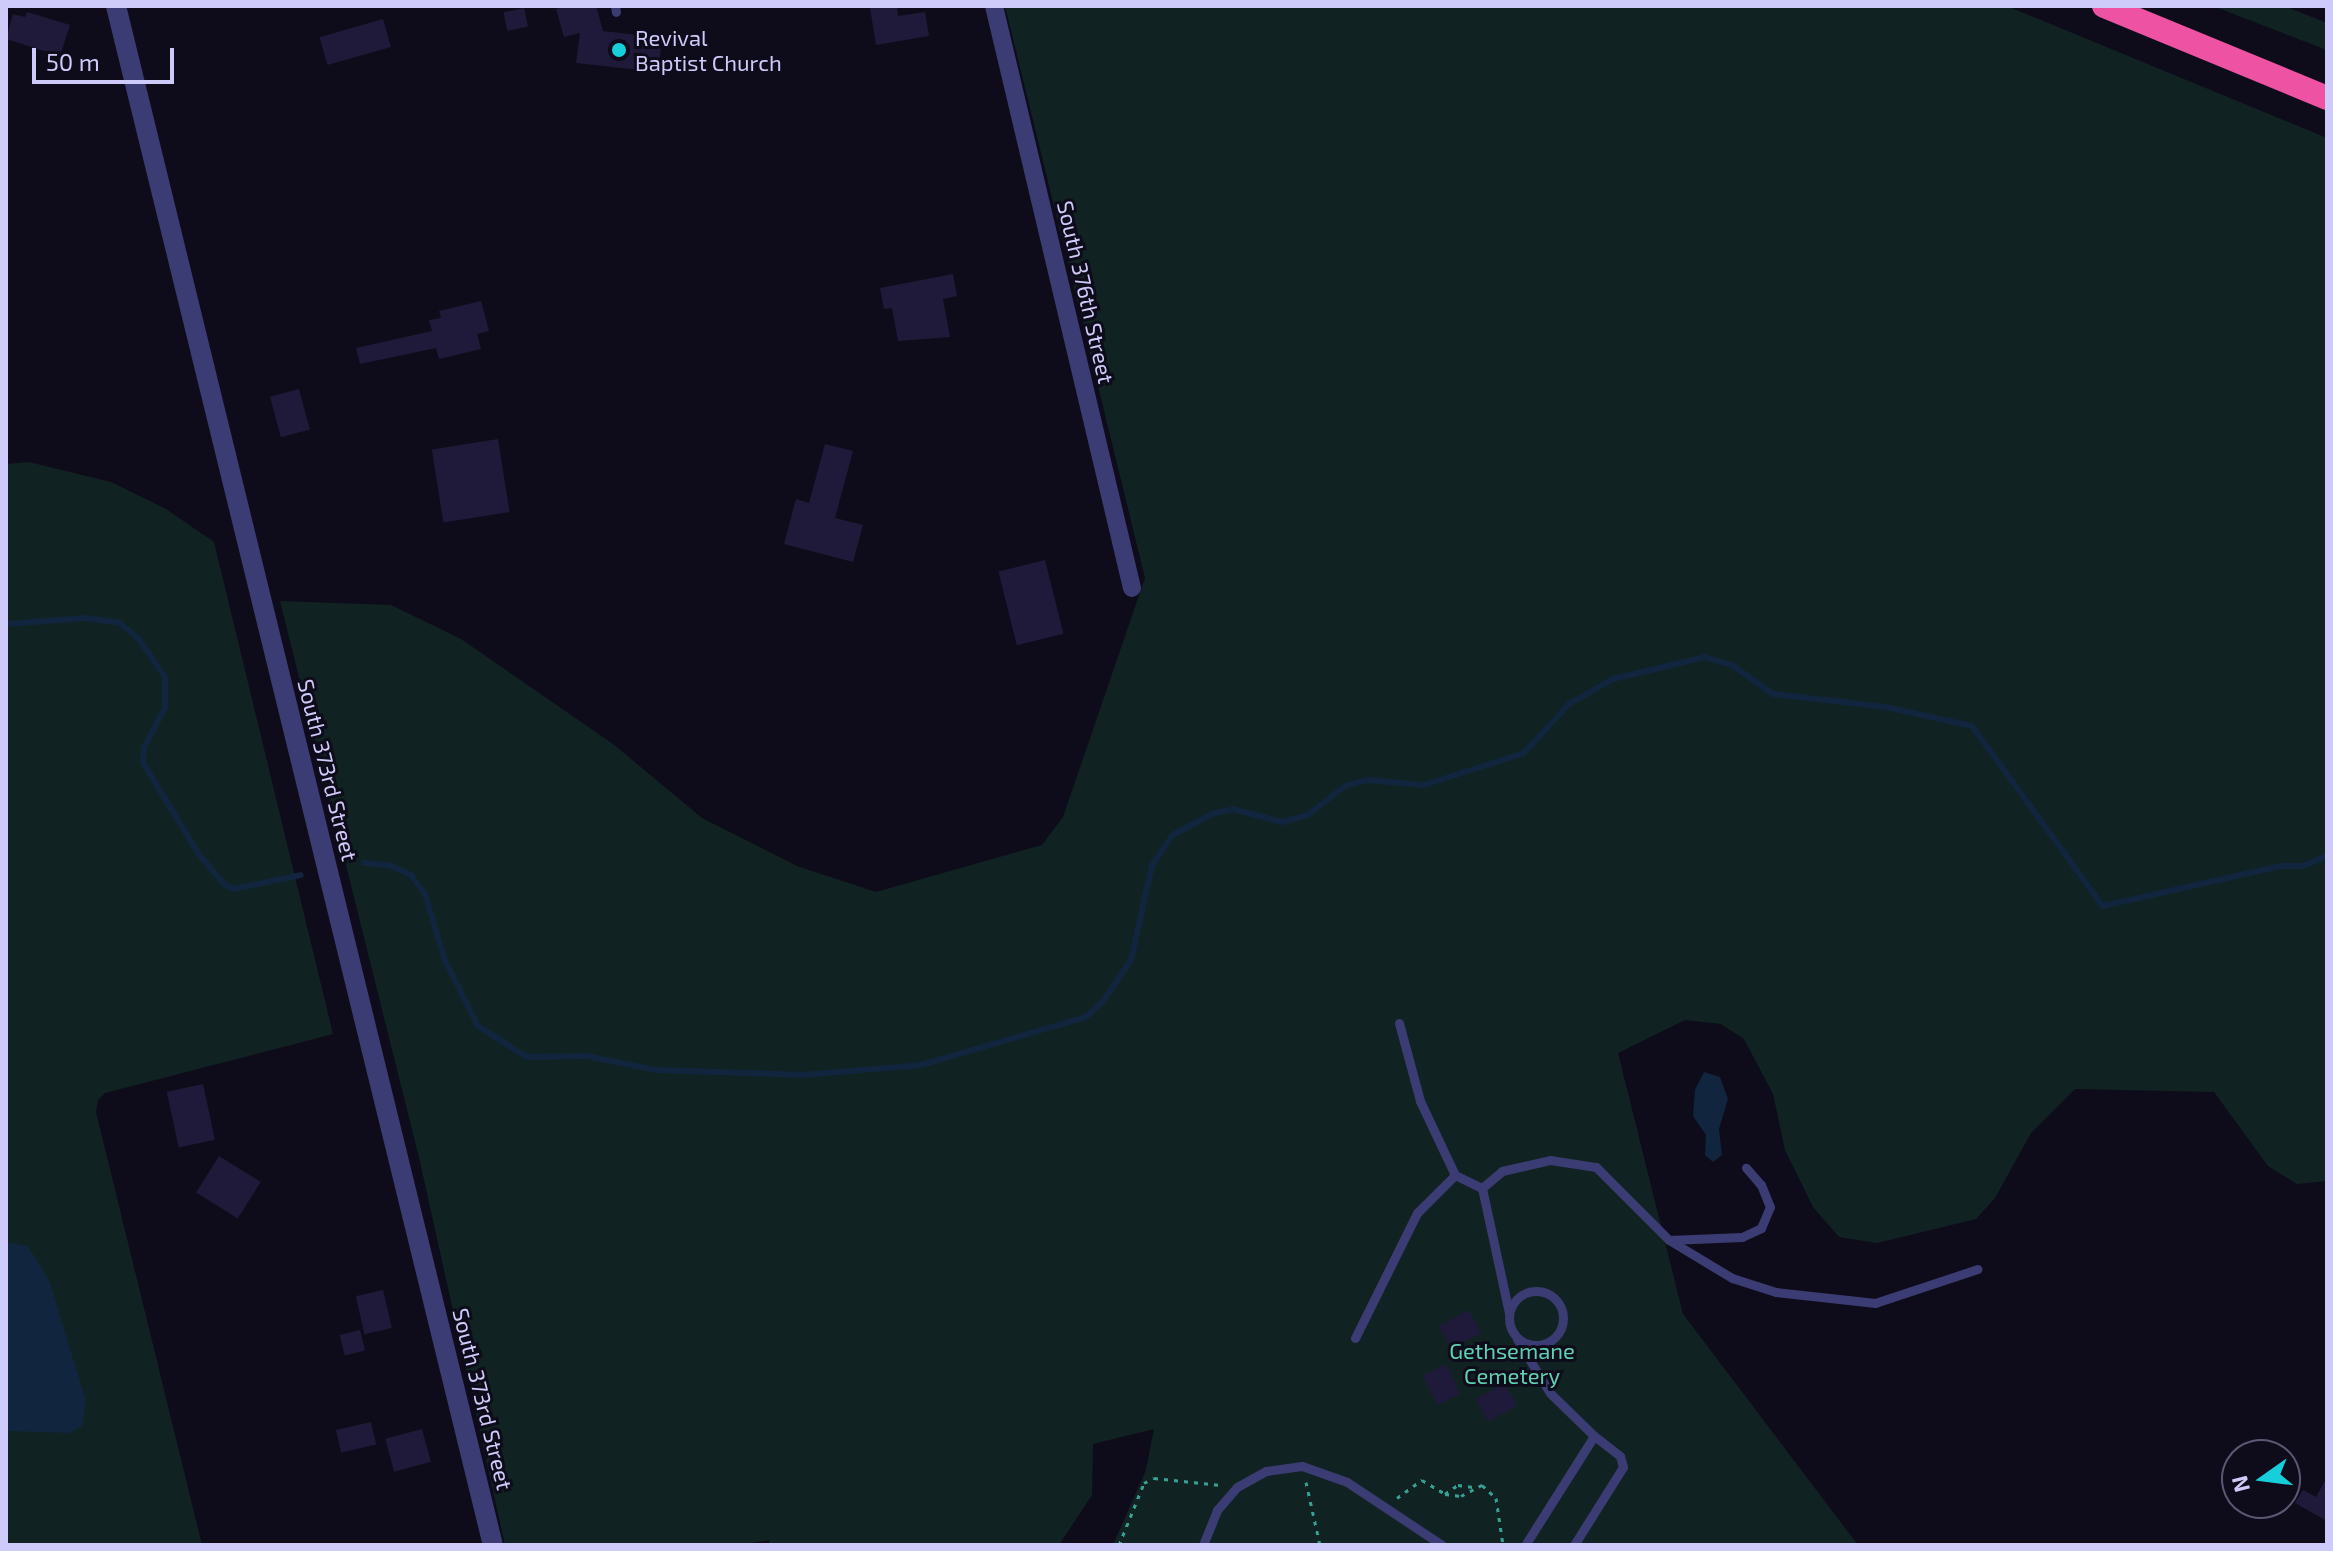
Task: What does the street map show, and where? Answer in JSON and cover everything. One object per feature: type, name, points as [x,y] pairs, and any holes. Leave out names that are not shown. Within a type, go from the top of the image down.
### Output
[{"type":"highway","points":[[2104,6],[2327,98]]},
{"type":"street","name":"South 373rd Street","points":[[116,6],[493,1545]]},
{"type":"street","name":"South 376th Street","points":[[994,6],[1132,588]]},
{"type":"lane","points":[[1399,1023],[1420,1101],[1455,1175],[1482,1188]]},
{"type":"lane","points":[[1482,1188],[1494,1175],[1514,1167],[1562,1159],[1586,1163],[1602,1172],[1635,1212],[1669,1240],[1732,1278],[1816,1300],[1896,1299],[1978,1269]]},
{"type":"lane","points":[[1669,1240],[1742,1237],[1761,1228],[1770,1207],[1761,1185],[1746,1168]]},
{"type":"lane","points":[[1355,1338],[1411,1221],[1455,1175]]},
{"type":"lane","points":[[1482,1188],[1517,1339],[1550,1393],[1594,1436],[1620,1456],[1623,1467],[1574,1545]]},
{"type":"lane","points":[[1509,1313],[1521,1296],[1534,1291],[1554,1298],[1561,1310],[1560,1331],[1550,1341],[1530,1345],[1517,1339]]},
{"type":"lane","points":[[1525,1545],[1594,1436]]},
{"type":"lane","points":[[1203,1545],[1217,1510],[1237,1487],[1266,1471],[1302,1466],[1347,1482],[1442,1545]]},
{"type":"path","points":[[1302,1466],[1320,1545]]},
{"type":"path","points":[[1119,1545],[1144,1483],[1154,1478],[1237,1487]]},
{"type":"path","points":[[1387,1510],[1414,1481],[1422,1480],[1445,1494],[1461,1496],[1473,1487]]},
{"type":"path","points":[[1445,1494],[1458,1485],[1482,1485],[1496,1498],[1503,1545]]},
{"type":"green space","name":"Gethsemane Cemetery","points":[[1005,6],[2007,6],[2327,138],[2327,1181],[2297,1184],[2268,1166],[2214,1092],[2075,1089],[2031,1133],[1995,1198],[1976,1219],[1877,1243],[1839,1237],[1813,1207],[1785,1150],[1773,1094],[1744,1039],[1721,1024],[1685,1020],[1618,1053],[1683,1314],[1858,1545],[1113,1545],[1146,1470],[1154,1429],[1093,1444],[1092,1495],[1059,1545],[770,1545],[769,1540],[739,1545],[505,1545],[420,1162],[280,601],[391,605],[461,639],[613,744],[702,818],[797,866],[876,892],[1042,845],[1063,817],[1145,578]]},
{"type":"green space","points":[[2213,6],[2284,6],[2327,23],[2327,50]]},
{"type":"green space","points":[[29,462],[111,482],[166,509],[214,542],[333,1034],[105,1093],[98,1100],[96,1112],[202,1545],[6,1545],[6,464]]},
{"type":"water","points":[[1704,1072],[1720,1077],[1728,1099],[1719,1129],[1722,1155],[1713,1162],[1705,1155],[1706,1135],[1693,1116],[1695,1090]]},
{"type":"water","points":[[6,1242],[28,1246],[49,1280],[86,1401],[82,1426],[70,1433],[6,1431]]},
{"type":"building","name":"Revival Baptist Church","points":[[596,6],[603,31],[662,38],[658,72],[576,63],[580,33],[564,37],[556,9]]},
{"type":"building","points":[[897,6],[898,16],[925,12],[929,36],[876,45],[870,8]]},
{"type":"building","points":[[524,8],[528,27],[507,31],[503,12]]},
{"type":"building","points":[[27,12],[70,25],[60,56],[6,39],[13,14],[25,17]]},
{"type":"building","points":[[383,19],[391,47],[328,65],[320,37]]},
{"type":"building","points":[[953,274],[957,296],[943,299],[950,337],[898,341],[892,308],[884,309],[880,288]]},
{"type":"building","points":[[481,301],[489,331],[477,334],[481,349],[439,359],[436,348],[360,364],[356,348],[432,331],[429,320],[441,318],[439,311]]},
{"type":"building","points":[[299,389],[310,430],[281,437],[270,397]]},
{"type":"building","points":[[498,439],[510,512],[443,523],[432,449]]},
{"type":"building","points":[[825,444],[853,451],[835,518],[863,525],[853,562],[784,544],[796,499],[809,503]]},
{"type":"building","points":[[1045,560],[1063,634],[1017,645],[998,572]]},
{"type":"building","points":[[203,1084],[215,1140],[179,1147],[167,1092]]},
{"type":"building","points":[[219,1156],[261,1182],[238,1218],[196,1192]]},
{"type":"building","points":[[383,1290],[392,1328],[364,1334],[356,1296]]},
{"type":"building","points":[[1469,1310],[1481,1333],[1451,1349],[1439,1326]]},
{"type":"building","points":[[360,1330],[365,1350],[345,1355],[340,1335]]},
{"type":"building","points":[[1446,1364],[1461,1393],[1438,1405],[1423,1376]]},
{"type":"building","points":[[1505,1383],[1517,1406],[1488,1421],[1476,1398]]},
{"type":"building","points":[[371,1422],[376,1444],[341,1453],[336,1430]]},
{"type":"building","points":[[422,1429],[431,1462],[394,1472],[385,1439]]},
{"type":"building","points":[[2327,1477],[2327,1521],[2301,1506],[2303,1490],[2316,1497]]},
{"type":"waterway","points":[[6,624],[86,618],[120,623],[138,638],[165,677],[165,708],[144,747],[143,763],[200,856],[225,885],[234,889],[301,875]]},
{"type":"waterway","points":[[364,863],[389,865],[411,875],[425,894],[444,958],[478,1026],[527,1057],[587,1056],[655,1070],[803,1075],[921,1065],[1086,1017],[1104,1000],[1131,960],[1152,865],[1173,835],[1212,814],[1233,809],[1282,822],[1308,815],[1345,786],[1368,780],[1424,785],[1524,753],[1569,704],[1613,679],[1705,657],[1732,665],[1773,694],[1886,707],[1972,726],[2103,906],[2280,866],[2303,866],[2327,856]]},
{"type":"place","name":"Revival Baptist Church","points":[[619,50]]}]
